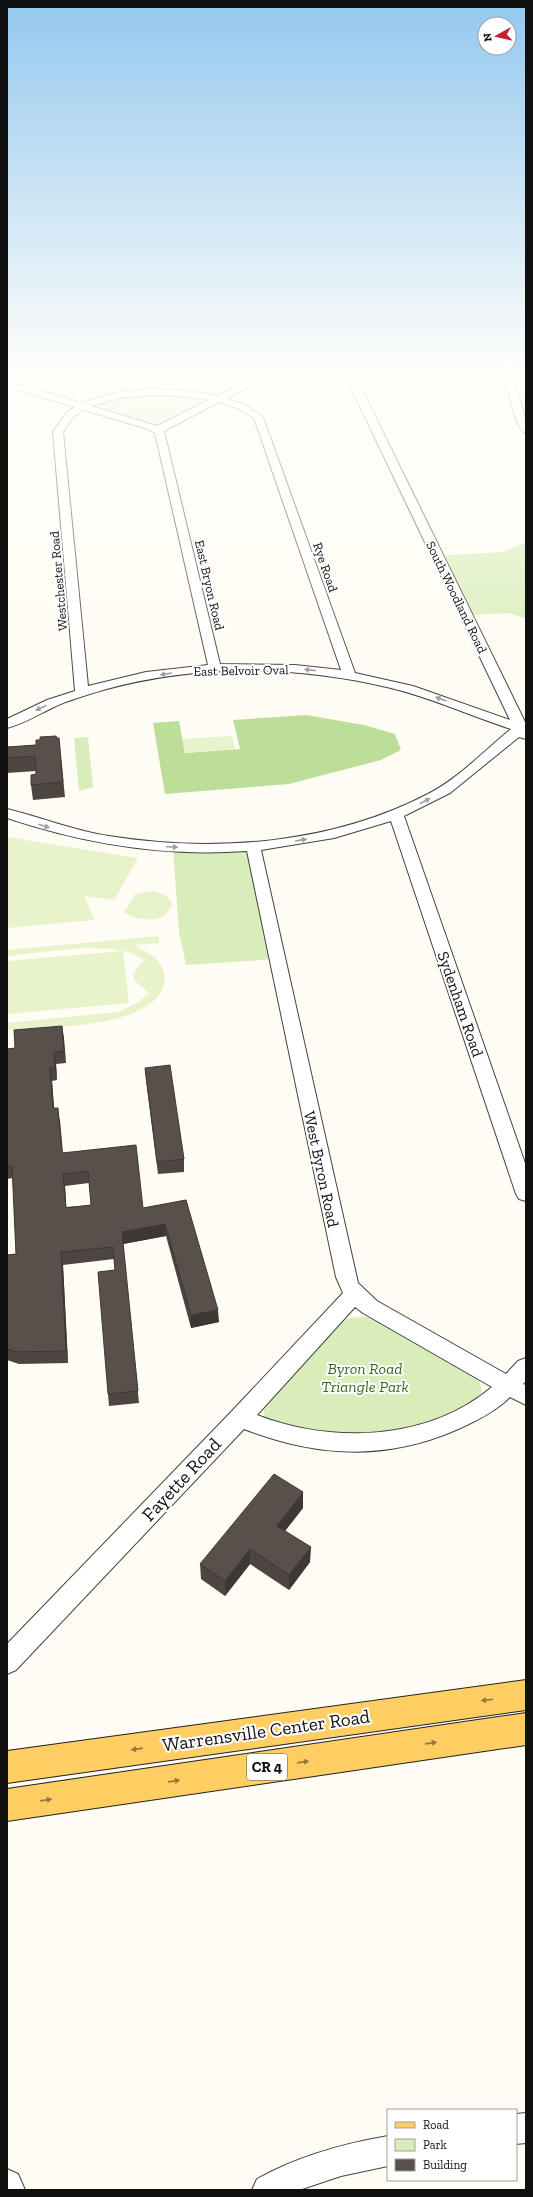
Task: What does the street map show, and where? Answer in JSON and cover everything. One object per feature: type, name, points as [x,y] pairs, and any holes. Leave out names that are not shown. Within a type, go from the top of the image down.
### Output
[{"type":"main road","name":"Warrensville Center Road","points":[[7,1767],[526,1695]]},
{"type":"main road","name":"CR 4","points":[[7,1806],[526,1729]]},
{"type":"street","name":"Westchester Road","points":[[62,472],[82,692]]},
{"type":"street","name":"East Bryon Road","points":[[170,472],[215,668]]},
{"type":"street","name":"Rye Road","points":[[278,472],[349,675]]},
{"type":"street","name":"South Woodland Road","points":[[397,472],[524,732]]},
{"type":"street","name":"East Belvoir Oval","points":[[7,724],[53,702],[82,692],[144,677],[215,668],[287,668],[349,675],[427,694],[524,732]]},
{"type":"street","name":"East Belvoir Oval","points":[[478,714],[487,722],[494,733],[493,751]]},
{"type":"street","points":[[7,813],[57,830],[111,841],[173,847],[253,846],[333,834],[396,814],[432,798],[463,778],[493,751],[524,732]]},
{"type":"street","name":"Sydenham Road","points":[[396,814],[526,1194]]},
{"type":"street","name":"West Byron Road","points":[[253,846],[346,1277],[354,1294],[370,1307],[518,1391]]},
{"type":"street","name":"Fayette Road","points":[[7,1662],[240,1418],[354,1294]]},
{"type":"street","points":[[240,1418],[272,1432],[313,1441],[354,1443],[376,1442],[415,1435],[448,1425],[478,1409],[518,1391],[526,1367]]},
{"type":"street","points":[[268,2190],[306,2171],[334,2161],[387,2151]]},
{"type":"street","points":[[7,2186],[10,2190]]},
{"type":"green space","points":[[526,542],[526,619],[509,613],[466,615],[437,556],[503,552]]},
{"type":"green space","points":[[306,715],[364,725],[395,734],[401,750],[381,760],[289,784],[165,794],[153,723],[179,721],[185,753],[240,749],[233,720]]},
{"type":"green space","points":[[232,736],[235,749],[185,753],[182,739]]},
{"type":"green space","points":[[88,737],[93,787],[79,791],[74,738]]},
{"type":"green space","points":[[7,837],[138,858],[114,900],[84,896],[95,920],[7,928]]},
{"type":"green space","points":[[253,846],[277,959],[186,965],[179,932],[173,847]]},
{"type":"green space","points":[[154,891],[165,895],[171,902],[172,905],[164,916],[152,920],[136,918],[124,912],[135,894]]},
{"type":"green space","points":[[159,936],[159,943],[135,945],[157,960],[165,977],[163,988],[153,1001],[137,1011],[116,1019],[93,1023],[7,1030],[7,1023],[118,1012],[137,1003],[149,993],[134,980],[133,974],[144,960],[132,953],[98,948],[59,950],[7,956],[7,950]]},
{"type":"green space","points":[[123,951],[129,1003],[7,1014],[7,961]]},
{"type":"green space","name":"Byron Road Triangle Park","points":[[367,1317],[385,1323],[476,1376],[480,1383],[482,1392],[470,1404],[455,1413],[416,1427],[395,1431],[339,1434],[272,1424],[264,1416],[263,1406],[335,1324],[349,1318]]},
{"type":"building","points":[[56,736],[59,738],[63,782],[31,785],[31,775],[36,774],[35,756],[7,758],[7,747],[36,745],[36,740],[40,740],[40,737]]},
{"type":"building","points":[[62,1026],[64,1051],[54,1052],[55,1068],[50,1068],[53,1108],[58,1108],[62,1153],[136,1145],[143,1208],[186,1200],[218,1310],[191,1315],[165,1224],[122,1232],[138,1391],[108,1394],[98,1272],[115,1270],[113,1247],[61,1252],[66,1351],[17,1352],[7,1349],[7,1255],[16,1254],[12,1166],[7,1166],[7,1049],[15,1048],[14,1030]],"holes":[[[88,1171],[91,1205],[66,1208],[63,1174]]]},
{"type":"building","points":[[170,1065],[184,1159],[157,1162],[145,1068]]},
{"type":"building","points":[[274,1474],[303,1492],[277,1526],[311,1547],[289,1575],[250,1549],[225,1581],[200,1564]]}]
